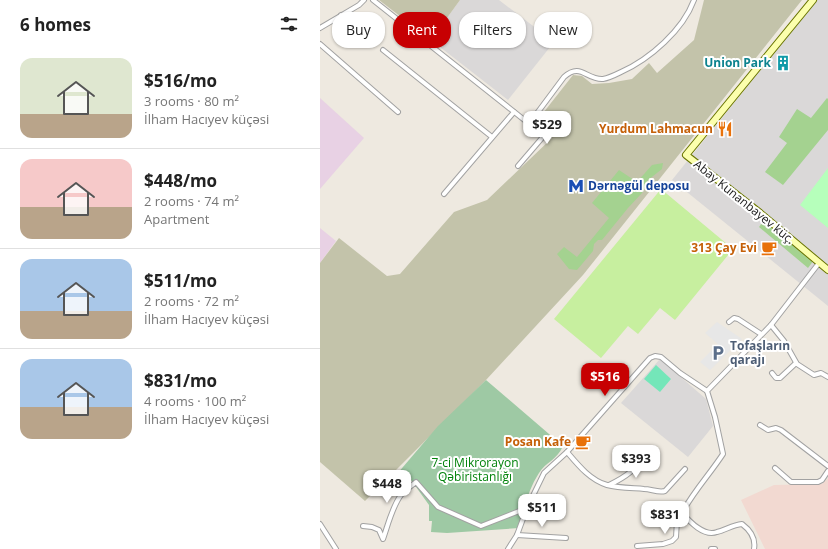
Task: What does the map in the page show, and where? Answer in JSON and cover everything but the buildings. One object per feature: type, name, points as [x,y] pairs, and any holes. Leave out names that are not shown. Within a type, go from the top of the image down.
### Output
[{"type":"street","points":[[346,12],[359,5],[364,0]]},
{"type":"street","points":[[373,0],[542,134],[542,138],[518,166]]},
{"type":"street","points":[[529,124],[570,72],[584,72],[597,78],[604,79],[633,67],[658,49],[683,20],[694,0]]},
{"type":"street","name":"Abay Kunanbayev küç.","points":[[813,0],[686,155],[828,270]]},
{"type":"street","points":[[320,28],[332,21]]},
{"type":"street","points":[[320,44],[398,112]]},
{"type":"street","points":[[383,50],[492,137]]},
{"type":"street","points":[[444,194],[514,112]]},
{"type":"street","points":[[707,391],[770,325],[819,263]]},
{"type":"street","points":[[729,322],[734,318],[738,319],[761,334]]},
{"type":"street","points":[[770,325],[784,341],[796,363],[814,375],[821,373],[828,377]]},
{"type":"street","points":[[508,549],[517,535],[527,508],[544,473],[567,452],[650,358],[655,356],[661,357],[680,373],[707,391],[715,417],[723,454],[687,504],[677,521],[676,537],[672,541],[663,544],[637,546]]},
{"type":"street","points":[[772,374],[776,378],[780,378],[796,363]]},
{"type":"street","points":[[760,425],[768,430],[776,428],[781,430],[828,466]]},
{"type":"street","points":[[567,452],[584,471],[608,486],[649,489],[661,492],[665,491],[685,469]]},
{"type":"street","points":[[608,486],[633,472],[649,453]]},
{"type":"street","points":[[775,468],[791,482],[818,482],[822,480],[828,471]]},
{"type":"street","points":[[363,526],[372,527],[379,530],[383,539],[395,505],[402,494],[416,482],[438,507],[480,526],[527,508]]},
{"type":"street","points":[[682,513],[703,532],[716,533],[735,524],[742,524],[752,534],[755,543],[754,549]]},
{"type":"street","points":[[320,524],[336,549]]},
{"type":"street","points":[[517,535],[566,538]]},
{"type":"shaded area","points":[[379,0],[460,0],[451,12],[395,12]]},
{"type":"shaded area","points":[[460,0],[499,0],[515,12],[459,12],[459,48],[526,48],[526,21],[534,27],[534,48],[549,48],[508,100],[441,48],[451,48],[451,12]]},
{"type":"shaded area","points":[[704,0],[802,0],[583,275],[486,380],[365,501],[320,462],[320,263],[339,238],[387,276],[400,274],[454,212],[487,200],[552,138],[536,122],[573,75],[582,76],[592,84],[609,83],[632,79],[649,63],[657,73],[694,40]]},
{"type":"shaded area","points":[[817,0],[828,0],[828,306],[672,180]]},
{"type":"shaded area","points":[[320,98],[364,138],[320,189]]},
{"type":"shaded area","points":[[320,228],[336,241],[320,263]]},
{"type":"shaded area","name":"Tofaşların qarajı","points":[[717,322],[742,339],[710,370],[700,362],[718,344],[705,333]]},
{"type":"shaded area","points":[[660,359],[706,399],[713,426],[688,457],[621,403]]},
{"type":"shaded area","points":[[828,478],[828,549],[765,549],[741,500],[774,485],[822,484]]},
{"type":"green space","points":[[827,98],[828,130],[783,185],[765,172],[787,143],[779,137],[797,109],[811,118]]},
{"type":"green space","points":[[663,163],[662,169],[648,180],[642,193],[602,240],[598,240],[594,244],[593,251],[577,270],[569,269],[557,254],[564,247],[577,257],[609,218],[592,203],[619,170],[637,182],[652,165]]},
{"type":"green space","points":[[828,168],[828,228],[800,205]]},
{"type":"green space","points":[[661,189],[733,249],[675,320],[660,308],[638,334],[628,326],[601,358],[554,319]]},
{"type":"green space","points":[[765,219],[814,260],[808,268],[759,227]]},
{"type":"green space","points":[[656,365],[671,379],[660,392],[644,379]]},
{"type":"green space","name":"7-ci Mikrorayon Qəbiristanlığı","points":[[486,380],[563,446],[558,455],[542,469],[535,479],[519,528],[447,533],[431,532],[432,521],[429,521],[429,505],[411,480],[397,474],[438,426]]},
{"type":"place","name":"Union Park","points":[[783,63]]},
{"type":"place","name":"Yurdum Lahmacun","points":[[725,129]]},
{"type":"place","name":"Dərnəgül deposu","points":[[576,186]]},
{"type":"place","name":"313 Çay Evi","points":[[769,248]]},
{"type":"place","name":"Tofaşların qarajı","points":[[718,353]]},
{"type":"place","name":"Posan Kafe","points":[[583,442]]}]
